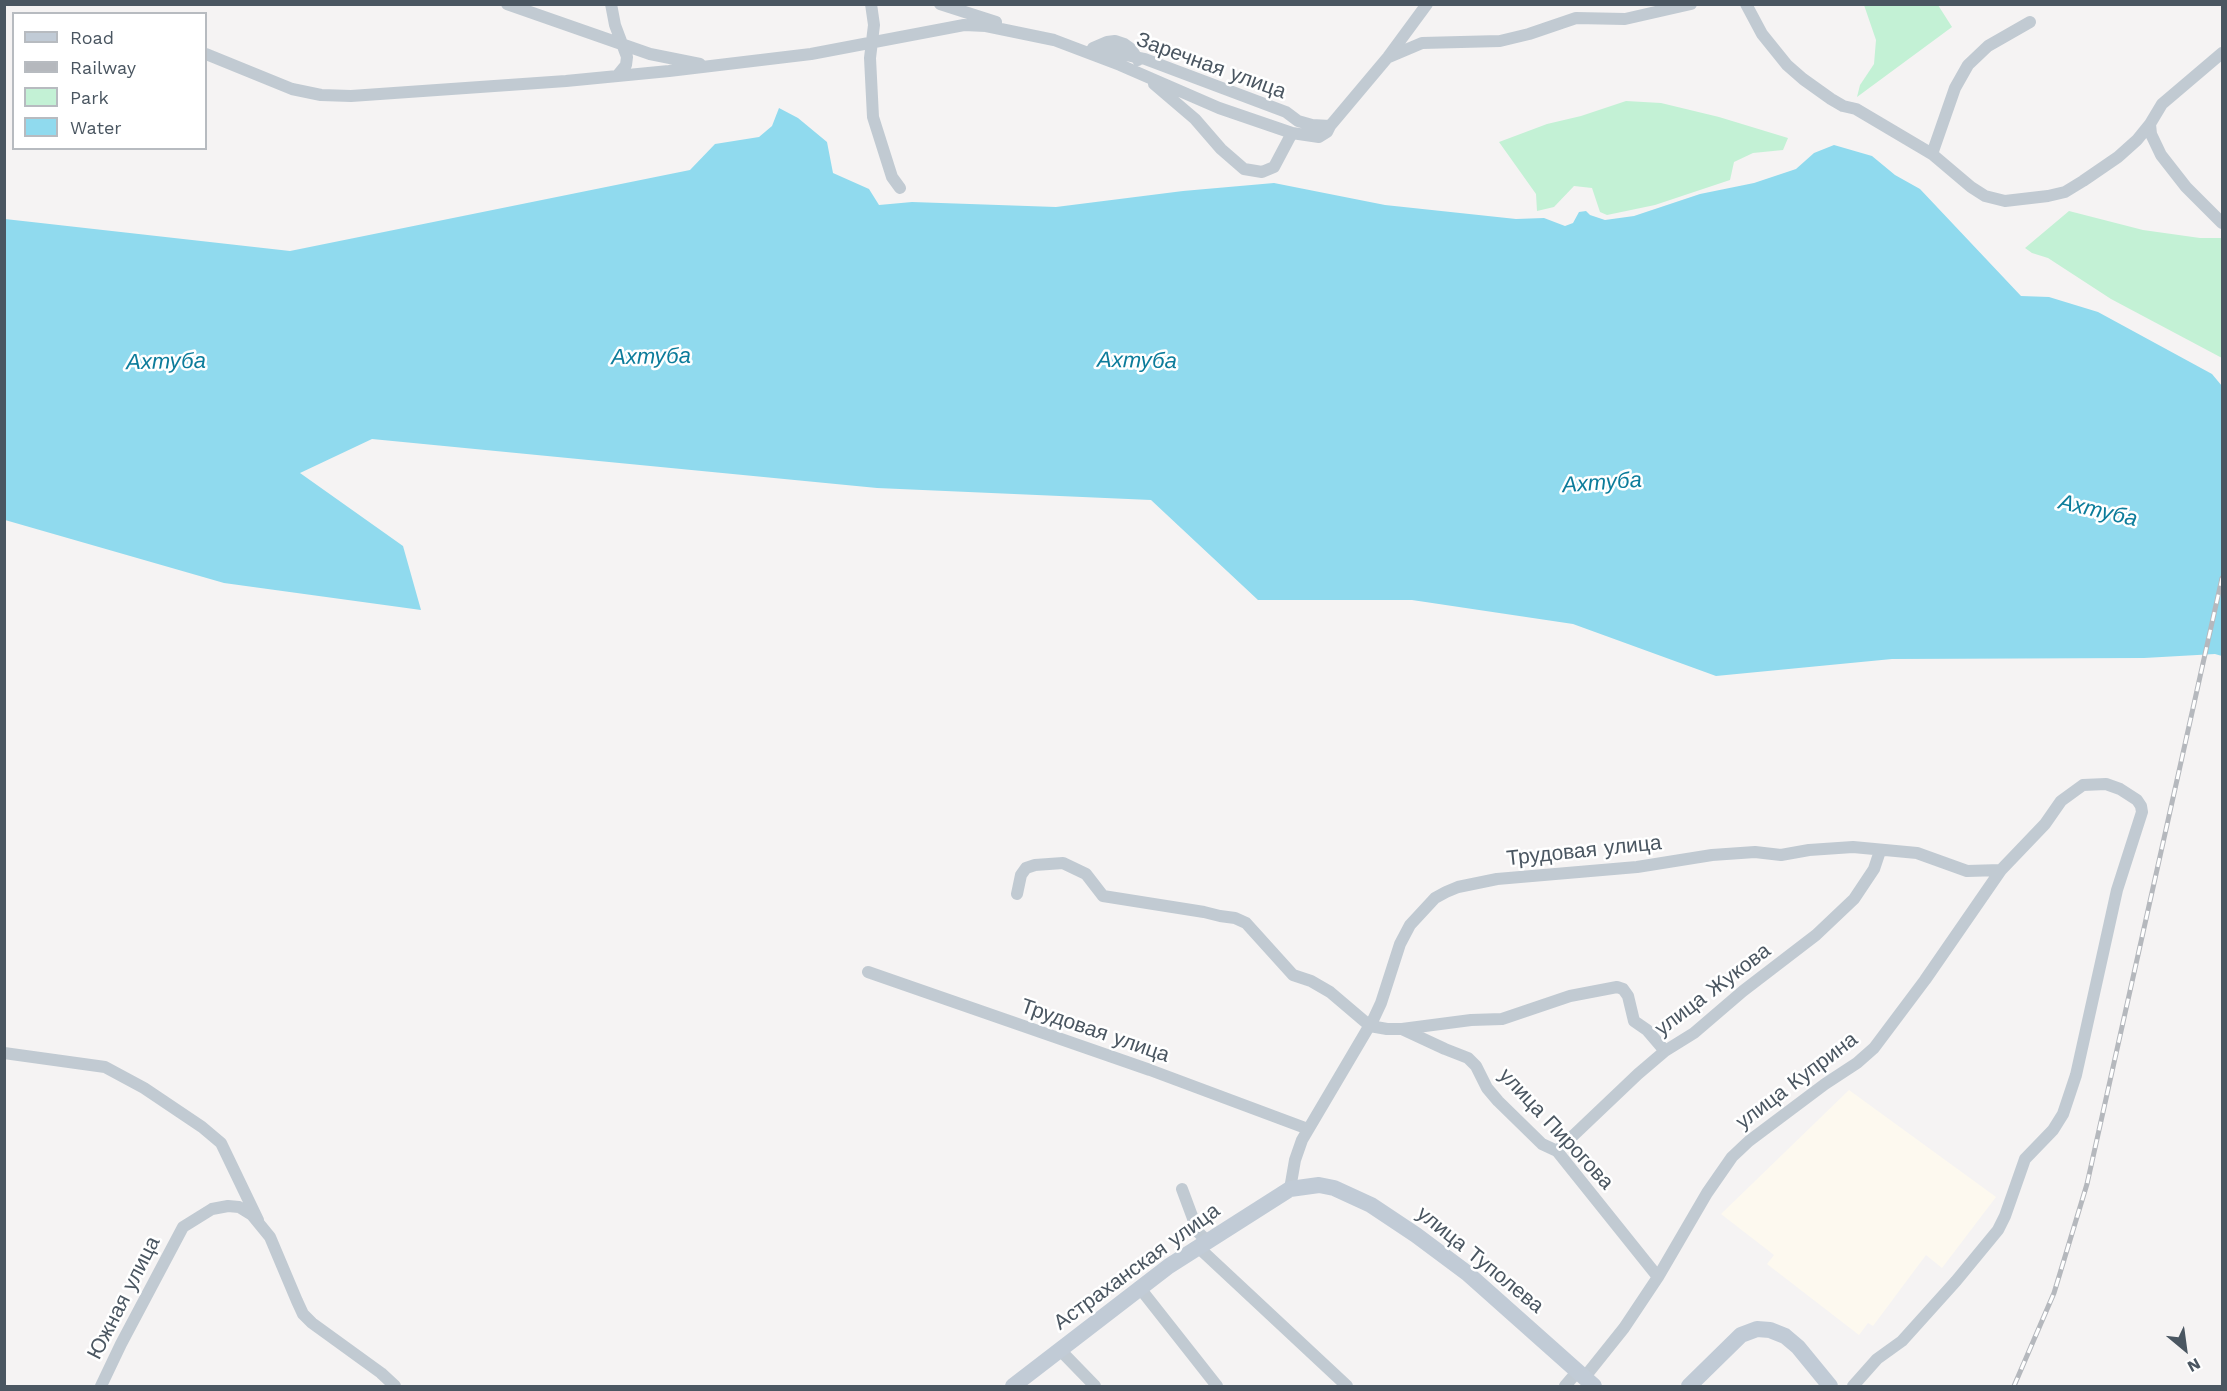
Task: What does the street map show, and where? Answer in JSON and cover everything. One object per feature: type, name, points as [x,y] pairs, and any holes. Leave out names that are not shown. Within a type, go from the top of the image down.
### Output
[{"type":"main road","name":"улица Туполева","points":[[1290,1189],[1319,1185],[1334,1188],[1371,1205],[1416,1234],[1467,1273],[1585,1379]]},
{"type":"main road","name":"Астраханская улица","points":[[1013,1386],[1139,1287],[1290,1189]]},
{"type":"main road","points":[[1689,1386],[1741,1335],[1757,1329],[1770,1330],[1785,1336],[1798,1347],[1830,1386]]},
{"type":"street","points":[[507,4],[650,54],[710,66]]},
{"type":"street","points":[[611,4],[615,25],[627,57],[626,65],[617,76]]},
{"type":"street","points":[[871,4],[874,25],[870,58],[873,117],[892,177],[900,188]]},
{"type":"street","points":[[926,4],[955,9]]},
{"type":"street","name":"Заречная улица","points":[[940,4],[1089,50],[1137,58],[1258,101],[1286,112],[1298,121],[1330,126]]},
{"type":"street","points":[[1089,50],[1219,108],[1292,133],[1319,137],[1327,132],[1388,57],[1427,4]]},
{"type":"street","points":[[1388,57],[1422,43],[1500,41],[1576,18],[1625,19],[1691,4]]},
{"type":"street","points":[[1746,4],[1762,34],[1775,51],[1803,79],[1843,106],[1856,109],[1932,154],[1985,196],[2005,201],[2065,192],[2083,181],[2118,157],[2137,140],[2162,104],[2223,53]]},
{"type":"street","points":[[1932,154],[1955,87],[1968,65],[1988,46],[2030,22]]},
{"type":"street","points":[[207,54],[292,89],[321,95],[398,93],[617,76],[710,66],[811,54],[964,25],[1012,30],[1054,40]]},
{"type":"street","points":[[1137,58],[1149,78],[1195,119],[1221,149],[1244,168],[1262,172],[1274,167],[1292,133]]},
{"type":"street","points":[[2150,124],[2151,134],[2161,155],[2186,187],[2223,223]]},
{"type":"street","name":"улица Куприна","points":[[1565,1386],[1585,1379],[1624,1328],[1731,1157],[1749,1140],[1825,1084],[1857,1064],[1874,1048],[2001,870],[2045,824],[2061,801],[2083,785],[2106,784],[2120,789],[2130,794],[2141,806],[2142,812],[2115,902],[2070,1100],[2053,1130],[2025,1159],[1998,1230],[1902,1341],[1877,1359],[1853,1386]]},
{"type":"street","name":"Трудовая улица","points":[[1290,1189],[1295,1160],[1308,1129],[1370,1026],[1381,1003],[1400,944],[1410,925],[1435,898],[1458,887],[1497,879],[1637,867],[1712,855],[1755,852],[1781,855],[1809,850],[1852,847],[1917,853],[1967,871],[2001,870]]},
{"type":"street","name":"улица Жукова","points":[[1557,1151],[1592,1116],[1665,1051],[1694,1033],[1743,991],[1816,935],[1854,900],[1874,869],[1880,851]]},
{"type":"street","points":[[1017,894],[1021,875],[1026,868],[1063,863],[1086,874],[1102,896],[1235,918],[1246,923],[1293,975],[1311,981],[1330,992],[1370,1026]]},
{"type":"street","name":"Трудовая улица","points":[[868,972],[1150,1070],[1308,1129]]},
{"type":"street","points":[[1401,1029],[1471,1020],[1502,1019],[1570,996],[1617,987],[1623,989],[1628,996],[1634,1021],[1647,1030],[1665,1051]]},
{"type":"street","name":"улица Пирогова","points":[[1370,1026],[1401,1029],[1468,1058],[1476,1066],[1487,1088],[1498,1101],[1542,1144],[1557,1151],[1658,1277]]},
{"type":"street","points":[[4,1053],[105,1067],[144,1088],[202,1127],[221,1143],[260,1223],[270,1237],[303,1314],[395,1386]]},
{"type":"street","points":[[1182,1189],[1203,1244],[1347,1386]]},
{"type":"street","name":"Южная улица","points":[[101,1386],[183,1227],[212,1209],[228,1206],[239,1207],[260,1223]]},
{"type":"street","points":[[1139,1287],[1217,1386]]},
{"type":"street","points":[[1060,1350],[1095,1386]]},
{"type":"shaded area","points":[[1849,1090],[1996,1197],[1942,1268],[1926,1255],[1873,1326],[1868,1323],[1859,1335],[1767,1264],[1774,1255],[1721,1214]]},
{"type":"green space","points":[[1864,5],[1938,5],[1952,27],[1857,97],[1860,85],[1874,64],[1876,40]]},
{"type":"green space","points":[[1626,101],[1661,103],[1719,117],[1788,138],[1783,150],[1753,153],[1734,162],[1730,180],[1655,205],[1607,215],[1600,212],[1592,188],[1574,186],[1554,207],[1537,211],[1536,194],[1499,142],[1547,124],[1581,116]]},
{"type":"green space","points":[[2069,211],[2143,230],[2200,238],[2222,238],[2222,358],[2111,299],[2048,258],[2025,248]]},
{"type":"water","name":"Ахтуба","points":[[779,108],[798,118],[827,142],[833,173],[869,189],[879,205],[912,202],[1056,207],[1183,191],[1274,183],[1385,205],[1516,219],[1544,218],[1565,226],[1573,223],[1579,212],[1586,211],[1590,215],[1605,220],[1634,216],[1700,194],[1754,183],[1796,169],[1814,153],[1834,145],[1872,156],[1895,175],[1920,189],[2021,296],[2049,297],[2098,312],[2212,374],[2222,386],[2222,656],[2215,654],[2144,658],[1892,659],[1716,676],[1573,624],[1412,600],[1258,600],[1151,500],[877,488],[372,439],[300,473],[403,546],[421,610],[224,583],[5,520],[5,219],[290,251],[690,170],[715,144],[759,137],[772,126]]},
{"type":"railway","points":[[2014,1386],[2054,1293],[2087,1184],[2222,578]]}]
